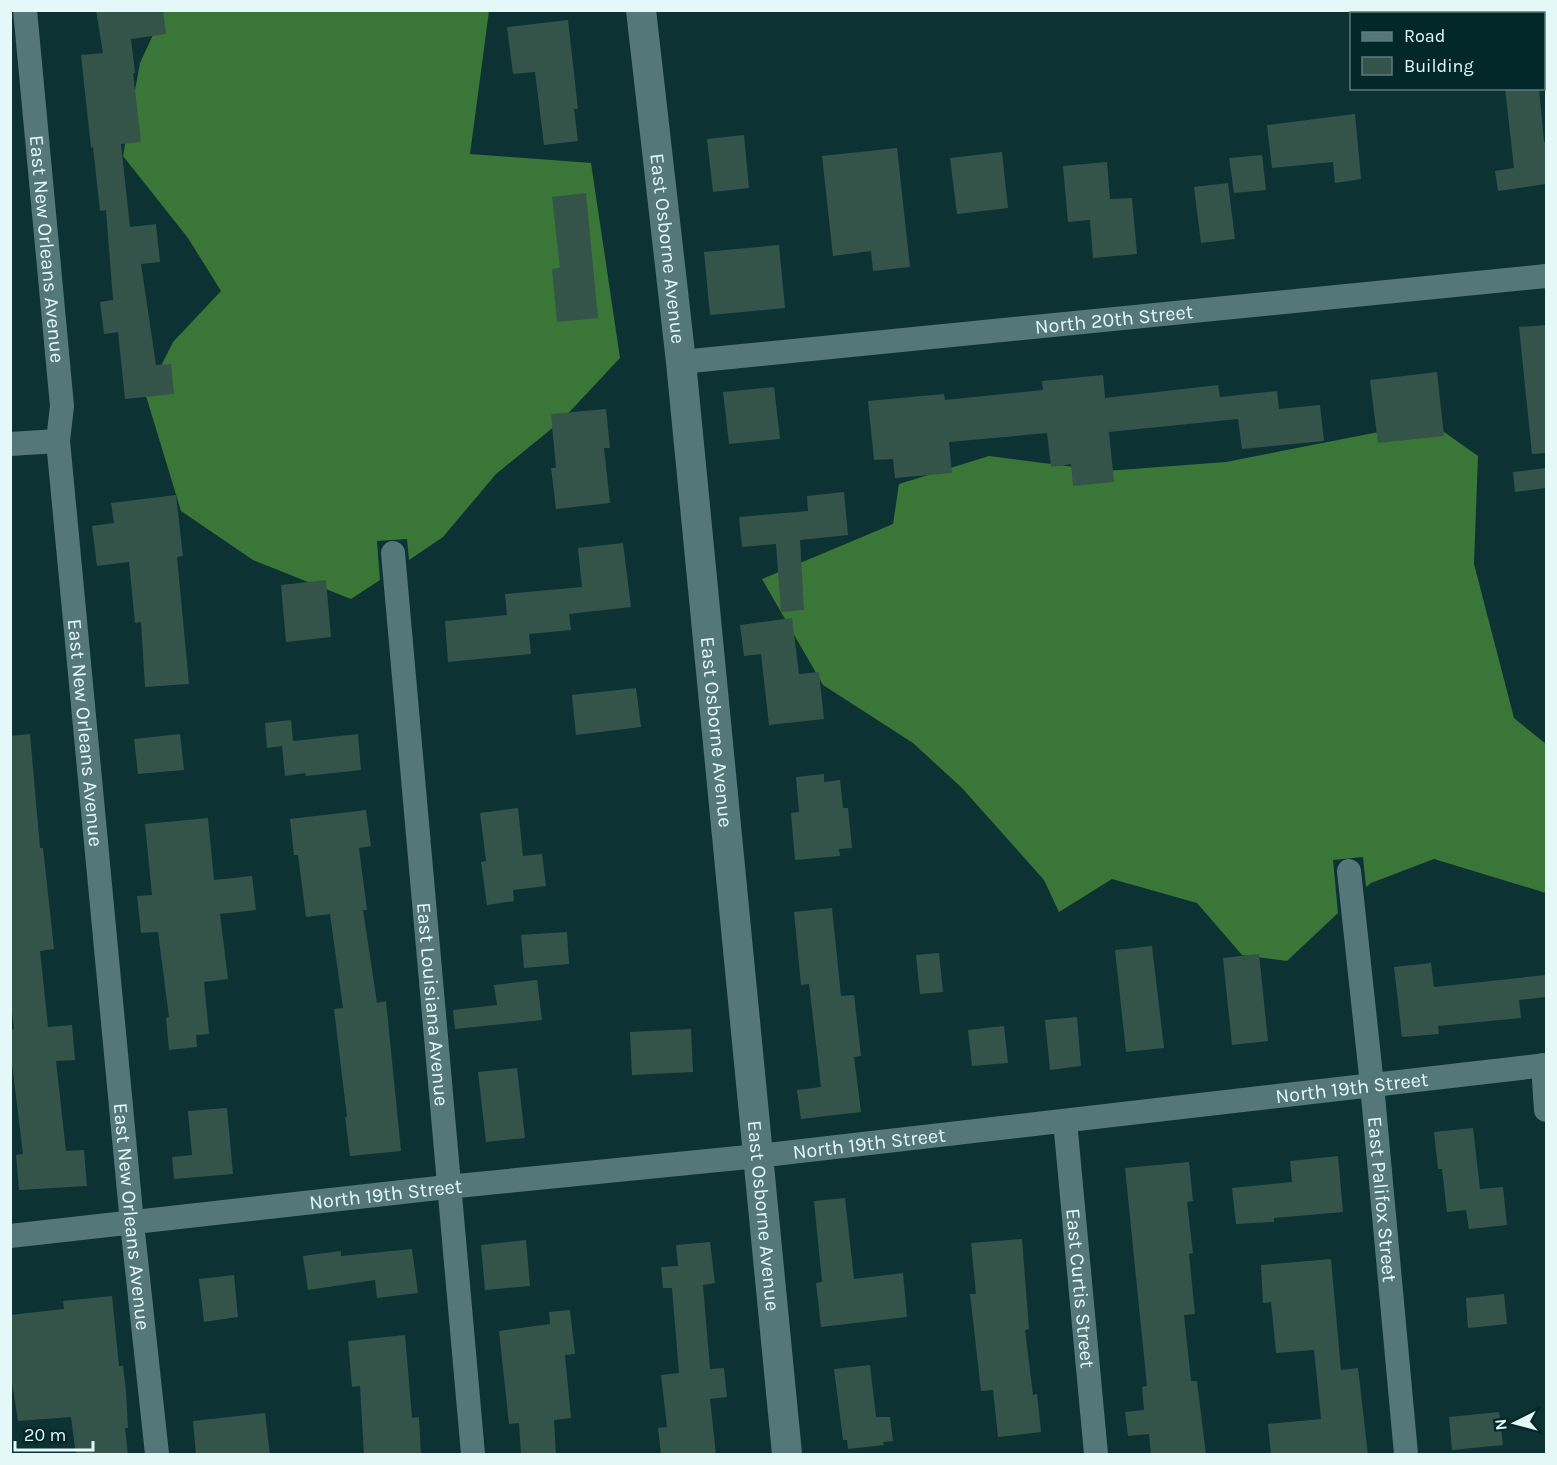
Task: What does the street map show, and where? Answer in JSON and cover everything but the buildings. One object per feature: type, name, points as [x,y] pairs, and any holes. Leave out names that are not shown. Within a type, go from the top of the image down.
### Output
[{"type":"street","name":"East New Orleans Avenue","points":[[25,10],[62,406],[58,441],[132,1223],[157,1455]]},
{"type":"street","name":"East Osborne Avenue","points":[[641,10],[681,362],[787,1455]]},
{"type":"street","name":"North 20th Street","points":[[681,362],[1546,276]]},
{"type":"street","points":[[10,444],[58,441]]},
{"type":"street","name":"East Louisiana Avenue","points":[[393,554],[447,1188],[473,1455]]},
{"type":"street","name":"East Palifox Street","points":[[1349,872],[1372,1085],[1406,1455]]},
{"type":"street","points":[[1545,1065],[1546,1110]]},
{"type":"street","name":"North 19th Street","points":[[10,1236],[758,1156],[1545,1065]]},
{"type":"street","name":"East Curtis Street","points":[[1065,1121],[1096,1455]]},
{"type":"green space","points":[[164,11],[489,11],[470,154],[591,163],[620,358],[561,421],[496,474],[443,537],[409,560],[407,539],[377,541],[380,580],[351,599],[253,560],[181,511],[146,396],[173,342],[221,291],[188,238],[123,156],[140,63]]},
{"type":"green space","points":[[1430,422],[1478,456],[1474,564],[1514,718],[1546,744],[1546,893],[1434,859],[1366,887],[1363,857],[1333,860],[1338,913],[1287,961],[1242,955],[1197,903],[1112,879],[1059,912],[1044,880],[962,788],[913,743],[823,685],[762,579],[893,524],[899,484],[989,456],[1106,471],[1226,462]]}]
